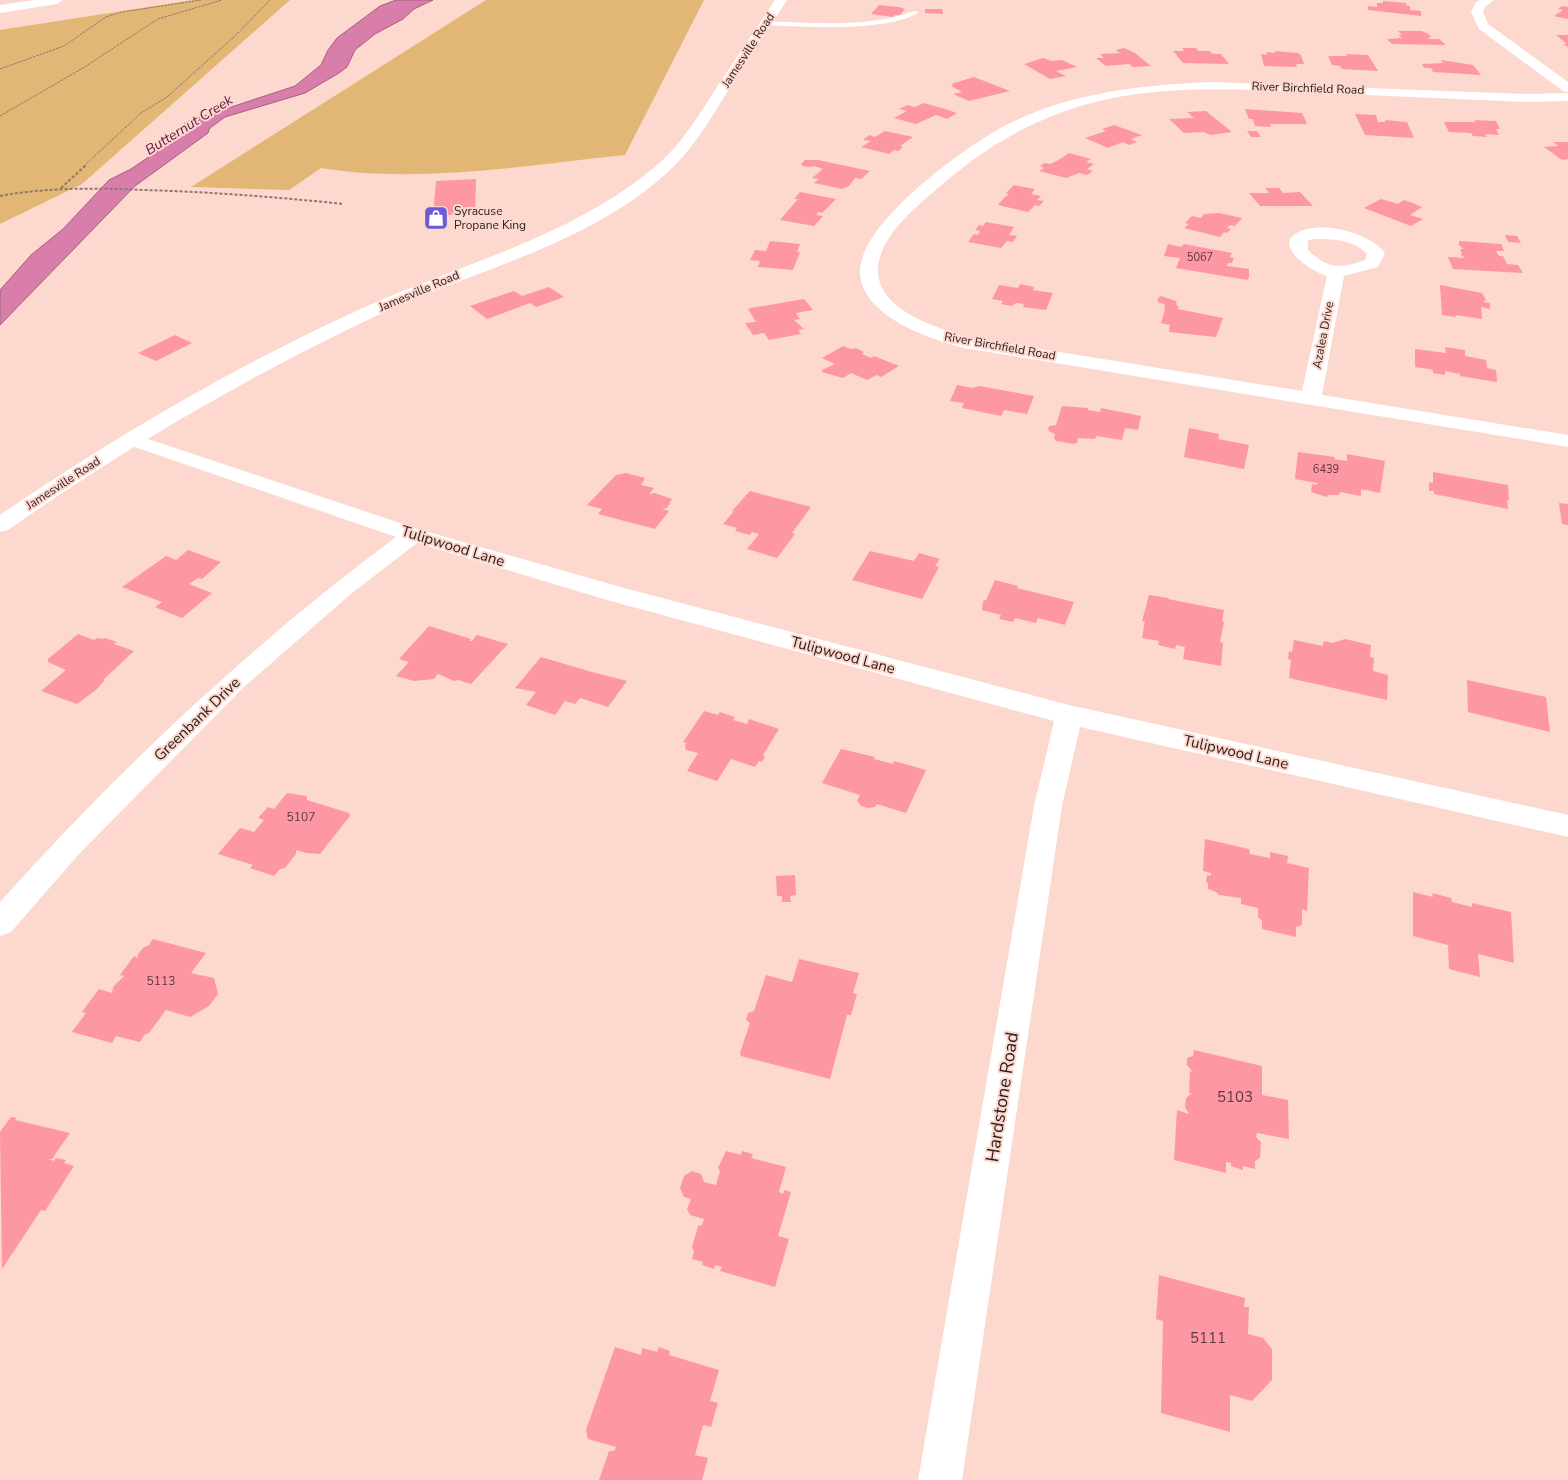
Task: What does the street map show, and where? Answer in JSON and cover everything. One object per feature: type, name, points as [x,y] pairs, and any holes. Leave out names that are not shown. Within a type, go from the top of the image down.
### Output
[{"type":"main road","points":[[0,9],[57,0]]},
{"type":"main road","name":"Jamesville Road","points":[[0,525],[130,439],[260,366],[374,310],[551,237],[593,216],[637,189],[663,168],[695,131],[781,0]]},
{"type":"main road","points":[[1488,0],[1480,5],[1477,12],[1483,26],[1568,88]]},
{"type":"main road","name":"River Birchfield Road","points":[[1568,97],[1527,98],[1208,85],[1116,93],[1077,102],[1023,121],[969,152],[949,167],[903,210],[875,247],[868,264],[869,283],[880,300],[900,316],[938,335],[964,342],[1568,441]]},
{"type":"main road","name":"Azalea Drive","points":[[1311,398],[1336,273]]},
{"type":"main road","name":"Tulipwood Lane","points":[[130,439],[413,535],[616,594],[1069,715],[1568,826]]},
{"type":"main road","name":"Greenbank Drive","points":[[0,923],[68,846],[236,680],[343,588],[413,535]]},
{"type":"main road","name":"Hardstone Road","points":[[940,1480],[1048,806],[1069,715]]},
{"type":"lane","points":[[766,23],[823,26],[896,20],[916,12]]},
{"type":"path","points":[[0,69],[64,46],[106,17],[122,12],[200,0]]},
{"type":"path","points":[[0,116],[83,68],[158,20],[222,0]]},
{"type":"path","points":[[60,189],[141,113],[167,97],[270,0]]},
{"type":"path","points":[[0,196],[60,189],[142,190],[216,193],[343,204]]},
{"type":"shaded area","points":[[193,0],[290,0],[82,184],[0,224],[0,30]]},
{"type":"shaded area","points":[[486,0],[704,0],[625,155],[512,168],[434,174],[358,172],[321,168],[289,190],[191,187]]},
{"type":"water","name":"Butternut Creek","points":[[396,0],[433,0],[414,9],[403,19],[375,34],[355,50],[347,67],[305,93],[225,117],[210,128],[208,133],[135,186],[0,325],[0,290],[31,255],[63,229],[109,180],[131,169],[159,150],[186,122],[295,86],[321,65],[328,50],[337,38],[380,6]]},
{"type":"building","points":[[1383,1],[1406,3],[1407,6],[1410,6],[1410,10],[1421,11],[1421,16],[1368,10],[1368,6],[1377,7],[1377,3],[1383,3]]},
{"type":"building","points":[[879,5],[905,9],[900,15],[893,17],[871,14]]},
{"type":"building","points":[[1562,6],[1568,7],[1568,19],[1554,16],[1563,10],[1558,9]]},
{"type":"building","points":[[925,9],[942,9],[943,14],[925,13]]},
{"type":"building","points":[[1398,31],[1422,31],[1432,37],[1428,37],[1430,39],[1439,39],[1446,45],[1392,44],[1387,39],[1402,38],[1398,35],[1402,35]]},
{"type":"building","points":[[1556,35],[1568,35],[1568,47],[1563,44],[1567,44]]},
{"type":"building","points":[[1124,48],[1135,53],[1151,66],[1133,67],[1129,64],[1106,66],[1096,58],[1104,58],[1100,54],[1120,53],[1116,50]]},
{"type":"building","points":[[1182,48],[1196,48],[1198,51],[1210,51],[1213,54],[1221,54],[1229,64],[1183,63],[1173,51],[1184,51]]},
{"type":"building","points":[[1275,51],[1298,53],[1301,55],[1304,64],[1296,64],[1297,67],[1264,66],[1261,54],[1267,55],[1266,52],[1275,53]]},
{"type":"building","points":[[1346,54],[1368,55],[1378,71],[1342,69],[1340,66],[1332,65],[1328,56],[1347,56]]},
{"type":"building","points":[[1043,58],[1052,61],[1062,60],[1077,67],[1056,71],[1066,76],[1050,79],[1024,64]]},
{"type":"building","points":[[1441,60],[1473,65],[1481,75],[1433,72],[1431,68],[1424,68],[1422,64],[1443,63]]},
{"type":"building","points":[[974,77],[1010,91],[969,101],[953,94],[962,92],[951,86],[954,85],[951,84]]},
{"type":"building","points":[[924,103],[957,113],[947,119],[936,115],[916,124],[894,118],[907,111],[899,109],[908,105],[915,107]]},
{"type":"building","points":[[1245,109],[1302,113],[1307,124],[1270,124],[1271,127],[1255,126],[1253,119],[1249,119]]},
{"type":"building","points":[[1206,111],[1232,132],[1210,135],[1204,132],[1184,133],[1169,119],[1194,118],[1187,112]]},
{"type":"building","points":[[1355,114],[1376,115],[1378,122],[1385,122],[1385,120],[1407,122],[1414,138],[1365,135]]},
{"type":"building","points":[[1474,120],[1496,121],[1500,129],[1496,129],[1499,135],[1485,134],[1487,137],[1473,136],[1471,133],[1449,132],[1444,122],[1476,122]]},
{"type":"building","points":[[1114,125],[1142,135],[1131,139],[1137,142],[1129,145],[1123,142],[1108,148],[1085,138],[1106,131],[1102,129]]},
{"type":"building","points":[[885,131],[913,137],[900,146],[903,147],[898,151],[894,150],[889,154],[861,147],[871,141],[863,140],[869,135],[875,137]]},
{"type":"building","points":[[1247,131],[1257,131],[1261,137],[1251,137]]},
{"type":"building","points":[[1553,142],[1568,142],[1568,159],[1562,160],[1544,147],[1558,146]]},
{"type":"building","points":[[1069,153],[1091,159],[1086,162],[1094,164],[1087,169],[1093,171],[1087,175],[1079,173],[1066,178],[1039,171],[1044,168],[1040,166],[1045,163],[1050,164]]},
{"type":"building","points":[[805,160],[818,160],[870,171],[861,179],[855,178],[849,186],[842,189],[814,183],[819,179],[812,178],[823,169],[814,166],[803,166],[801,164]]},
{"type":"building","points":[[476,179],[475,213],[433,216],[436,181]]},
{"type":"building","points":[[1014,185],[1035,189],[1031,194],[1041,196],[1037,200],[1044,201],[1039,206],[1035,205],[1028,212],[998,205],[1009,194],[1006,193]]},
{"type":"building","points":[[1265,188],[1279,188],[1283,193],[1300,192],[1313,206],[1260,206],[1249,193],[1269,193]]},
{"type":"building","points":[[800,192],[836,199],[822,213],[819,212],[816,215],[823,216],[814,226],[780,220],[798,199],[794,199]]},
{"type":"building","points":[[1381,199],[1398,204],[1404,200],[1422,207],[1410,215],[1423,219],[1411,226],[1364,208]]},
{"type":"building","points":[[1219,213],[1242,218],[1235,226],[1230,225],[1227,228],[1231,229],[1227,233],[1224,232],[1220,237],[1184,228],[1189,224],[1185,223],[1192,216],[1201,218],[1204,214]]},
{"type":"building","points":[[986,222],[1014,227],[1009,235],[1017,236],[1013,242],[1007,241],[1001,248],[968,242],[974,234],[978,235],[980,231],[975,230],[979,225],[983,226]]},
{"type":"building","points":[[1505,235],[1517,236],[1521,243],[1508,242]]},
{"type":"building","points":[[770,241],[800,244],[797,252],[800,252],[793,270],[758,267],[760,261],[750,260],[755,250],[766,251]]},
{"type":"building","points":[[1459,241],[1501,244],[1504,251],[1496,251],[1499,256],[1503,256],[1507,264],[1518,265],[1523,273],[1453,269],[1448,257],[1465,258],[1460,254],[1462,254],[1460,249],[1463,249],[1459,245]]},
{"type":"building","points":[[1168,244],[1181,247],[1184,244],[1232,253],[1230,257],[1234,258],[1232,263],[1228,263],[1227,266],[1249,269],[1249,278],[1247,280],[1176,268],[1180,258],[1164,256]]},
{"type":"building","points":[[1020,284],[1034,287],[1033,290],[1053,293],[1046,310],[1023,307],[1024,304],[1016,303],[1012,306],[1001,304],[1003,301],[992,299],[999,285],[1018,288]]},
{"type":"building","points":[[1440,285],[1482,293],[1486,300],[1483,302],[1490,303],[1490,309],[1481,307],[1482,319],[1442,315]]},
{"type":"building","points":[[549,287],[564,297],[536,307],[530,303],[487,319],[470,306],[514,291],[522,296]]},
{"type":"building","points":[[1161,296],[1176,301],[1177,306],[1179,306],[1178,309],[1223,318],[1216,337],[1169,332],[1170,325],[1161,323],[1165,304],[1159,303],[1157,299]]},
{"type":"building","points":[[804,299],[813,310],[796,313],[800,319],[794,320],[804,329],[798,330],[801,334],[769,340],[764,333],[753,335],[745,323],[756,322],[748,309]]},
{"type":"building","points":[[175,335],[192,343],[156,361],[138,353]]},
{"type":"building","points":[[843,346],[851,349],[856,348],[864,352],[862,354],[871,358],[874,356],[899,366],[881,377],[877,375],[867,380],[851,373],[843,378],[822,372],[822,370],[835,364],[822,358]]},
{"type":"building","points":[[1445,347],[1465,350],[1465,356],[1486,360],[1487,368],[1496,370],[1497,382],[1460,376],[1460,374],[1445,371],[1445,375],[1433,373],[1433,370],[1415,367],[1415,349],[1446,353]]},
{"type":"building","points":[[957,385],[972,388],[979,386],[1034,396],[1027,414],[1004,410],[1001,416],[962,408],[964,403],[950,401]]},
{"type":"building","points":[[1062,406],[1088,408],[1088,410],[1100,412],[1101,408],[1141,416],[1138,430],[1125,428],[1122,440],[1096,436],[1095,439],[1078,438],[1077,443],[1073,444],[1056,441],[1054,438],[1055,434],[1048,429],[1049,426],[1056,425]]},
{"type":"building","points":[[1189,428],[1219,434],[1218,439],[1249,445],[1244,469],[1184,457]]},
{"type":"building","points":[[1298,452],[1335,457],[1334,459],[1347,461],[1347,454],[1385,461],[1380,493],[1361,489],[1361,496],[1340,492],[1339,495],[1328,495],[1327,497],[1311,492],[1312,484],[1317,485],[1317,483],[1295,479]]},
{"type":"building","points":[[1433,472],[1508,485],[1508,509],[1434,494],[1434,491],[1429,491],[1429,482],[1433,483]]},
{"type":"building","points":[[626,473],[645,478],[641,485],[654,488],[649,494],[655,493],[672,499],[667,508],[662,509],[669,511],[655,529],[598,514],[602,509],[587,505],[616,475]]},
{"type":"building","points":[[750,491],[811,507],[792,533],[795,534],[777,558],[747,549],[759,534],[752,532],[750,535],[735,531],[737,528],[723,524]]},
{"type":"building","points":[[1559,503],[1568,504],[1568,525],[1562,524]]},
{"type":"building","points":[[188,550],[221,562],[202,579],[198,578],[189,584],[212,593],[182,618],[155,607],[162,602],[122,587],[166,556],[176,560]]},
{"type":"building","points":[[870,551],[914,561],[919,553],[940,559],[935,566],[939,567],[922,599],[852,580]]},
{"type":"building","points":[[995,580],[1018,586],[1017,588],[1074,602],[1065,625],[1038,618],[1036,623],[1015,618],[1013,622],[999,619],[1001,615],[982,610],[983,601],[986,600]]},
{"type":"building","points":[[1149,595],[1224,610],[1220,642],[1223,643],[1221,666],[1183,659],[1185,647],[1176,645],[1175,649],[1158,645],[1159,641],[1142,638],[1145,621],[1142,621]]},
{"type":"building","points":[[429,626],[471,639],[469,641],[472,641],[477,635],[508,644],[471,684],[458,680],[454,681],[438,674],[434,679],[414,681],[396,676],[409,662],[399,659]]},
{"type":"building","points":[[78,634],[94,640],[105,638],[117,642],[114,644],[134,651],[103,680],[105,680],[96,690],[77,704],[41,691],[66,670],[48,662],[48,659]]},
{"type":"building","points":[[1345,639],[1371,645],[1370,657],[1374,658],[1373,671],[1388,675],[1387,700],[1289,678],[1291,660],[1288,659],[1289,651],[1292,652],[1294,640],[1323,646],[1324,641],[1333,643]]},
{"type":"building","points":[[541,657],[627,681],[608,707],[580,698],[575,704],[565,701],[555,715],[526,705],[536,692],[515,688]]},
{"type":"building","points":[[1467,680],[1546,697],[1550,732],[1468,712]]},
{"type":"building","points":[[704,711],[718,715],[720,712],[735,717],[733,720],[747,724],[749,719],[779,729],[763,755],[765,756],[762,762],[759,761],[755,767],[731,759],[717,781],[687,771],[698,753],[686,750],[685,745],[687,743],[683,742]]},
{"type":"building","points":[[841,749],[875,757],[874,759],[893,764],[894,761],[926,770],[906,813],[877,804],[875,807],[868,808],[861,806],[857,801],[860,795],[822,783]]},
{"type":"building","points":[[287,793],[307,796],[307,800],[349,813],[350,816],[320,854],[296,850],[296,854],[285,868],[280,869],[274,876],[250,868],[253,865],[218,854],[240,828],[254,832],[264,820],[258,818],[268,807],[274,809]]},
{"type":"building","points":[[1205,839],[1249,849],[1250,854],[1270,858],[1270,852],[1288,856],[1287,863],[1309,868],[1307,911],[1302,909],[1302,925],[1296,927],[1296,937],[1262,929],[1262,921],[1258,917],[1258,908],[1241,904],[1241,898],[1219,895],[1208,889],[1207,875],[1211,876],[1211,873],[1203,871]]},
{"type":"building","points":[[795,875],[796,895],[790,896],[791,902],[782,902],[782,896],[777,896],[776,876]]},
{"type":"building","points":[[1413,892],[1433,897],[1432,893],[1451,898],[1452,902],[1472,907],[1472,903],[1511,912],[1514,963],[1478,954],[1480,977],[1449,969],[1448,945],[1413,936]]},
{"type":"building","points":[[153,939],[206,953],[191,973],[214,978],[218,994],[209,1006],[190,1017],[166,1010],[140,1042],[116,1036],[112,1043],[72,1032],[86,1013],[82,1012],[99,989],[112,993],[113,987],[124,976],[120,975],[134,956],[138,958],[138,954]]},
{"type":"building","points":[[799,959],[859,973],[853,993],[857,994],[851,1015],[847,1015],[830,1079],[741,1056],[740,1053],[750,1023],[746,1020],[748,1013],[754,1011],[766,975],[792,982]]},
{"type":"building","points":[[1194,1050],[1262,1066],[1262,1095],[1288,1100],[1289,1139],[1257,1133],[1256,1137],[1261,1142],[1260,1158],[1255,1161],[1255,1169],[1243,1166],[1243,1170],[1226,1162],[1226,1173],[1174,1160],[1177,1110],[1189,1114],[1185,1107],[1186,1098],[1192,1093],[1189,1093],[1190,1071],[1193,1072],[1187,1065],[1187,1058],[1193,1056]]},
{"type":"building","points":[[11,1117],[17,1118],[15,1120],[70,1133],[52,1159],[48,1159],[54,1161],[56,1158],[66,1160],[64,1163],[74,1166],[45,1211],[41,1210],[2,1269],[0,1132]]},
{"type":"building","points":[[726,1151],[741,1155],[742,1151],[753,1154],[751,1158],[786,1167],[779,1192],[783,1194],[784,1190],[791,1192],[778,1236],[789,1239],[775,1287],[720,1271],[722,1267],[715,1265],[714,1269],[702,1265],[703,1262],[692,1259],[694,1252],[692,1247],[698,1226],[702,1225],[704,1219],[690,1215],[687,1209],[691,1199],[684,1197],[680,1188],[684,1176],[692,1171],[701,1174],[704,1182],[716,1185],[720,1171],[718,1168]]},
{"type":"building","points":[[1159,1275],[1245,1298],[1244,1307],[1249,1307],[1248,1334],[1263,1338],[1272,1349],[1272,1380],[1252,1401],[1230,1395],[1230,1432],[1161,1413],[1163,1321],[1156,1319]]},
{"type":"building","points":[[615,1347],[641,1355],[642,1348],[657,1352],[659,1347],[670,1351],[669,1355],[719,1370],[710,1401],[718,1403],[711,1427],[703,1425],[695,1455],[708,1458],[702,1480],[599,1480],[609,1451],[614,1451],[616,1447],[588,1439],[586,1430]]},
{"type":"place","name":"Syracuse Propane King","points":[[436,218]]}]
